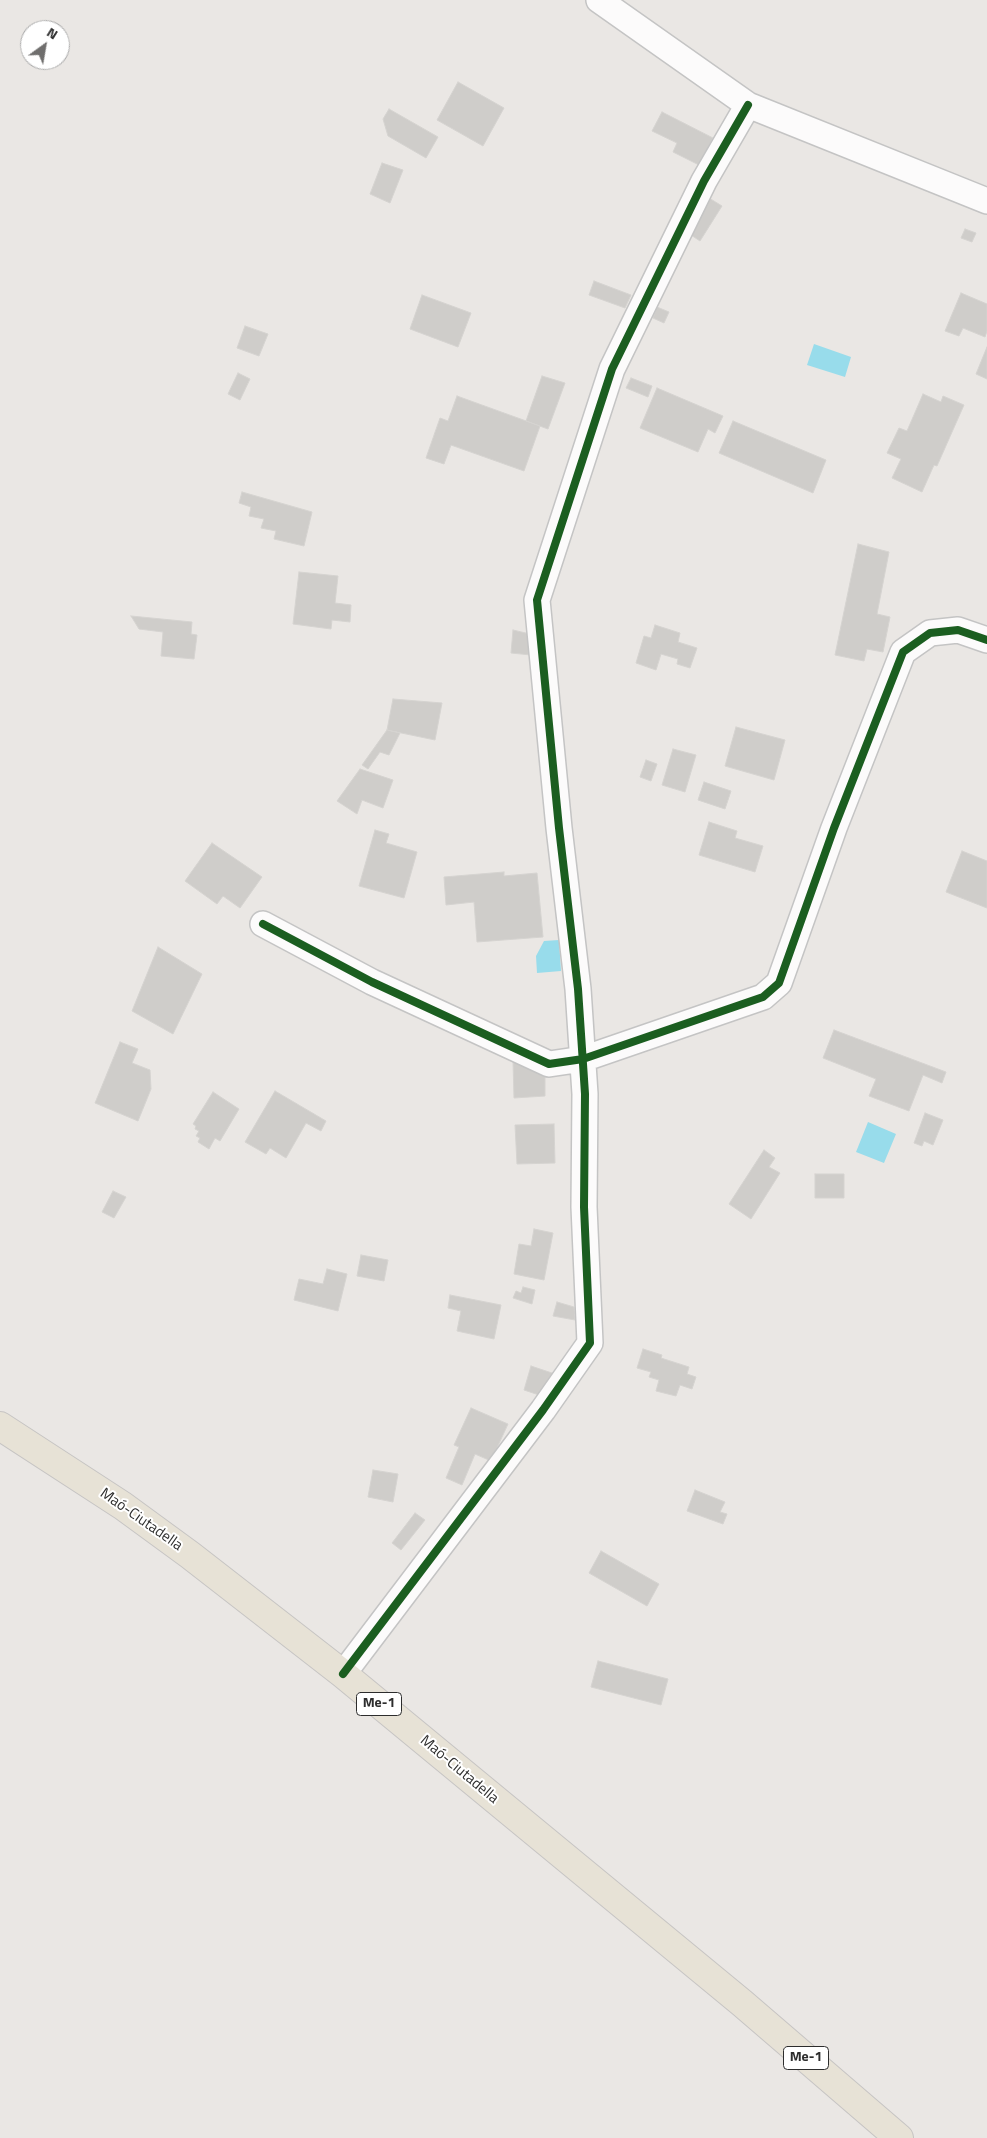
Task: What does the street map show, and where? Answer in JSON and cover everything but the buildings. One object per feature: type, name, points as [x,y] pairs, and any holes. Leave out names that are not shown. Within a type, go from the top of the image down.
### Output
[{"type":"main road","name":"Maó-Ciutadella","points":[[0,1426],[123,1506],[198,1561],[343,1674],[726,1990],[900,2138]]},
{"type":"street","points":[[599,0],[748,104],[987,202]]},
{"type":"street","points":[[343,1674],[544,1410],[590,1343],[584,1208],[585,1094],[583,1059],[578,989],[559,828],[537,600],[612,369],[704,181],[748,104]]},
{"type":"street","points":[[263,924],[372,982],[549,1064],[583,1059],[764,997],[779,983],[834,828],[903,652],[930,633],[958,630],[987,640]]},
{"type":"water","points":[[814,344],[851,357],[845,377],[807,365]]},
{"type":"water","points":[[559,940],[561,971],[537,973],[536,956],[544,941]]},
{"type":"water","points":[[868,1122],[896,1134],[884,1163],[856,1152]]},
{"type":"cycle path","points":[[343,1674],[543,1410],[590,1343],[584,1207],[585,1094],[578,989],[559,828],[537,600],[612,369],[704,181],[748,105]]},
{"type":"cycle path","points":[[263,924],[372,982],[549,1064],[583,1059],[763,997],[779,983],[834,828],[903,652],[930,633],[958,630],[987,640]]}]
